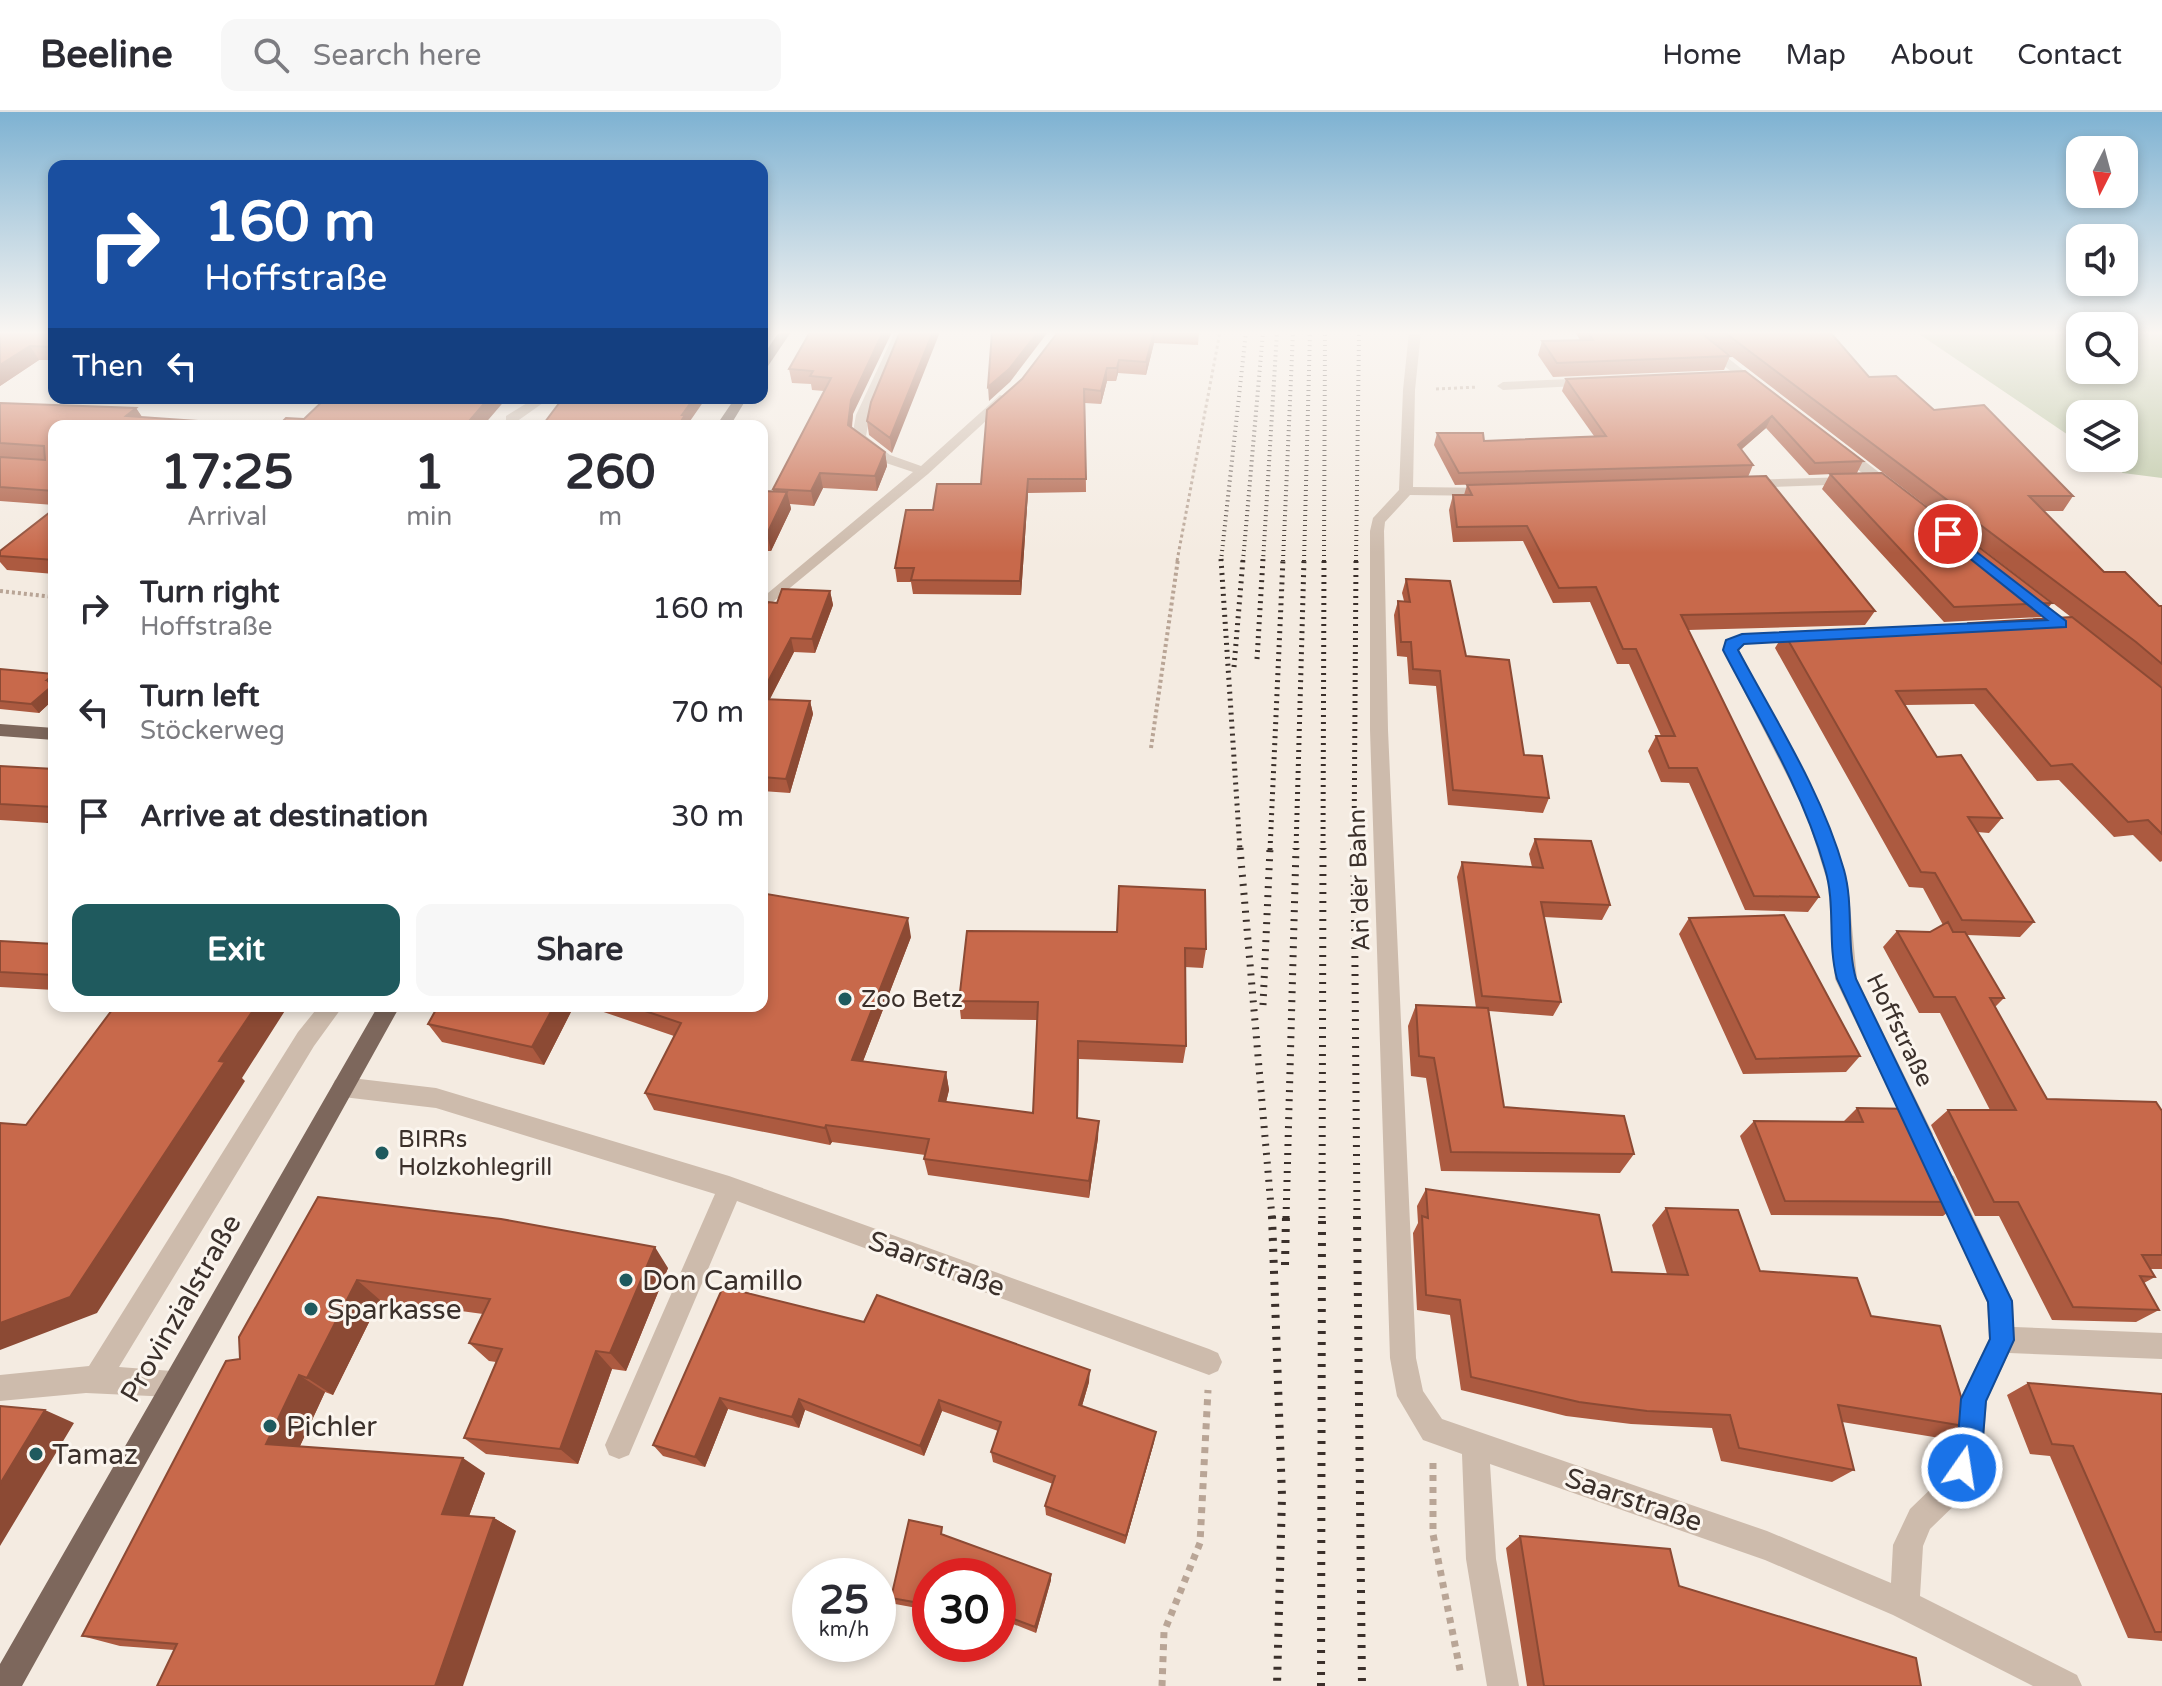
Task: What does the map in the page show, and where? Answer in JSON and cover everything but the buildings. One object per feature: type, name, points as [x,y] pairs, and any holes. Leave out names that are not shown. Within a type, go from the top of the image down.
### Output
[{"type":"main road","points":[[0,730],[48,734]]},
{"type":"main road","name":"Provinzialstraße","points":[[5,1686],[172,1384],[386,1012]]},
{"type":"street","points":[[514,420],[534,405]]},
{"type":"street","points":[[867,405],[859,437],[885,458],[923,471]]},
{"type":"street","points":[[768,601],[923,471],[996,405]]},
{"type":"street","points":[[1409,405],[1406,491],[1501,492]]},
{"type":"street","points":[[1831,442],[1904,499]]},
{"type":"street","points":[[1727,484],[1880,480]]},
{"type":"street","name":"An der Bahn","points":[[1406,491],[1378,521],[1379,730],[1403,1358],[1411,1396],[1433,1430]]},
{"type":"street","points":[[2013,585],[2093,647]]},
{"type":"street","points":[[2031,625],[2061,624]]},
{"type":"street","name":"Hoffstraße","points":[[1833,635],[1742,639],[1731,644],[1731,650],[1816,813],[1835,872],[1842,912],[1839,953],[1846,979],[2000,1301],[2002,1340],[1974,1399],[1969,1450],[1954,1486],[1920,1519],[1908,1545],[1904,1604]]},
{"type":"street","name":"Provinzialstraße","points":[[97,1378],[306,1039],[327,1012]]},
{"type":"street","name":"Saarstraße","points":[[343,1087],[436,1098],[729,1187],[1209,1362]]},
{"type":"street","points":[[619,1445],[721,1213],[729,1187]]},
{"type":"street","points":[[2002,1340],[2162,1346]]},
{"type":"street","points":[[0,1388],[33,1381],[97,1378],[172,1384]]},
{"type":"street","name":"Saarstraße","points":[[1433,1430],[1767,1546],[1904,1604],[2066,1686]]},
{"type":"street","points":[[1475,1443],[1481,1559],[1503,1686]]},
{"type":"path","points":[[1151,748],[1182,527],[1206,405]]},
{"type":"path","points":[[0,591],[48,596]]},
{"type":"path","points":[[1162,1686],[1164,1632],[1200,1543],[1209,1362]]},
{"type":"path","points":[[1433,1430],[1433,1534],[1463,1686]]},
{"type":"green space","points":[[2025,405],[2066,405],[2066,434]]},
{"type":"green space","points":[[2138,405],[2162,405],[2162,478],[2123,473],[2138,472]]},
{"type":"railway","points":[[1221,560],[1238,405]]},
{"type":"railway","points":[[1243,561],[1257,405]]},
{"type":"railway","points":[[1263,561],[1273,405]]},
{"type":"railway","points":[[1283,561],[1290,405]]},
{"type":"railway","points":[[1304,561],[1308,405]]},
{"type":"railway","points":[[1324,561],[1325,405]]},
{"type":"railway","points":[[1356,561],[1358,405]]},
{"type":"railway","points":[[1234,667],[1243,559]]},
{"type":"railway","points":[[1257,659],[1263,559]]},
{"type":"railway","points":[[1270,850],[1283,559]]},
{"type":"railway","points":[[1296,850],[1304,559]]},
{"type":"railway","points":[[1323,850],[1324,559]]},
{"type":"railway","points":[[1354,849],[1356,559]]},
{"type":"railway","points":[[1221,560],[1240,850]]},
{"type":"railway","points":[[1240,848],[1272,1218]]},
{"type":"railway","points":[[1263,1005],[1270,848]]},
{"type":"railway","points":[[1286,1218],[1296,848]]},
{"type":"railway","points":[[1322,1218],[1323,848]]},
{"type":"railway","points":[[1354,849],[1357,1218]]},
{"type":"railway","points":[[1272,1216],[1282,1496],[1277,1686]]},
{"type":"railway","points":[[1285,1265],[1286,1216]]},
{"type":"railway","points":[[1321,1686],[1322,1216]]},
{"type":"railway","points":[[1357,1216],[1362,1686]]},
{"type":"place","name":"Zoo Betz","points":[[845,999]]},
{"type":"place","name":"BIRRs Holzkohlegrill","points":[[382,1153]]},
{"type":"place","name":"Don Camillo","points":[[626,1280]]},
{"type":"place","name":"Sparkasse","points":[[311,1309]]},
{"type":"place","name":"Pichler","points":[[270,1426]]},
{"type":"place","name":"Tamaz","points":[[36,1454]]},
{"type":"route","points":[[1948,534],[2061,624],[1742,639],[1731,644],[1731,650],[1816,813],[1835,872],[1842,912],[1839,953],[1846,979],[2000,1301],[2002,1340],[1988,1363],[1974,1399],[1969,1450],[1962,1468]]}]
